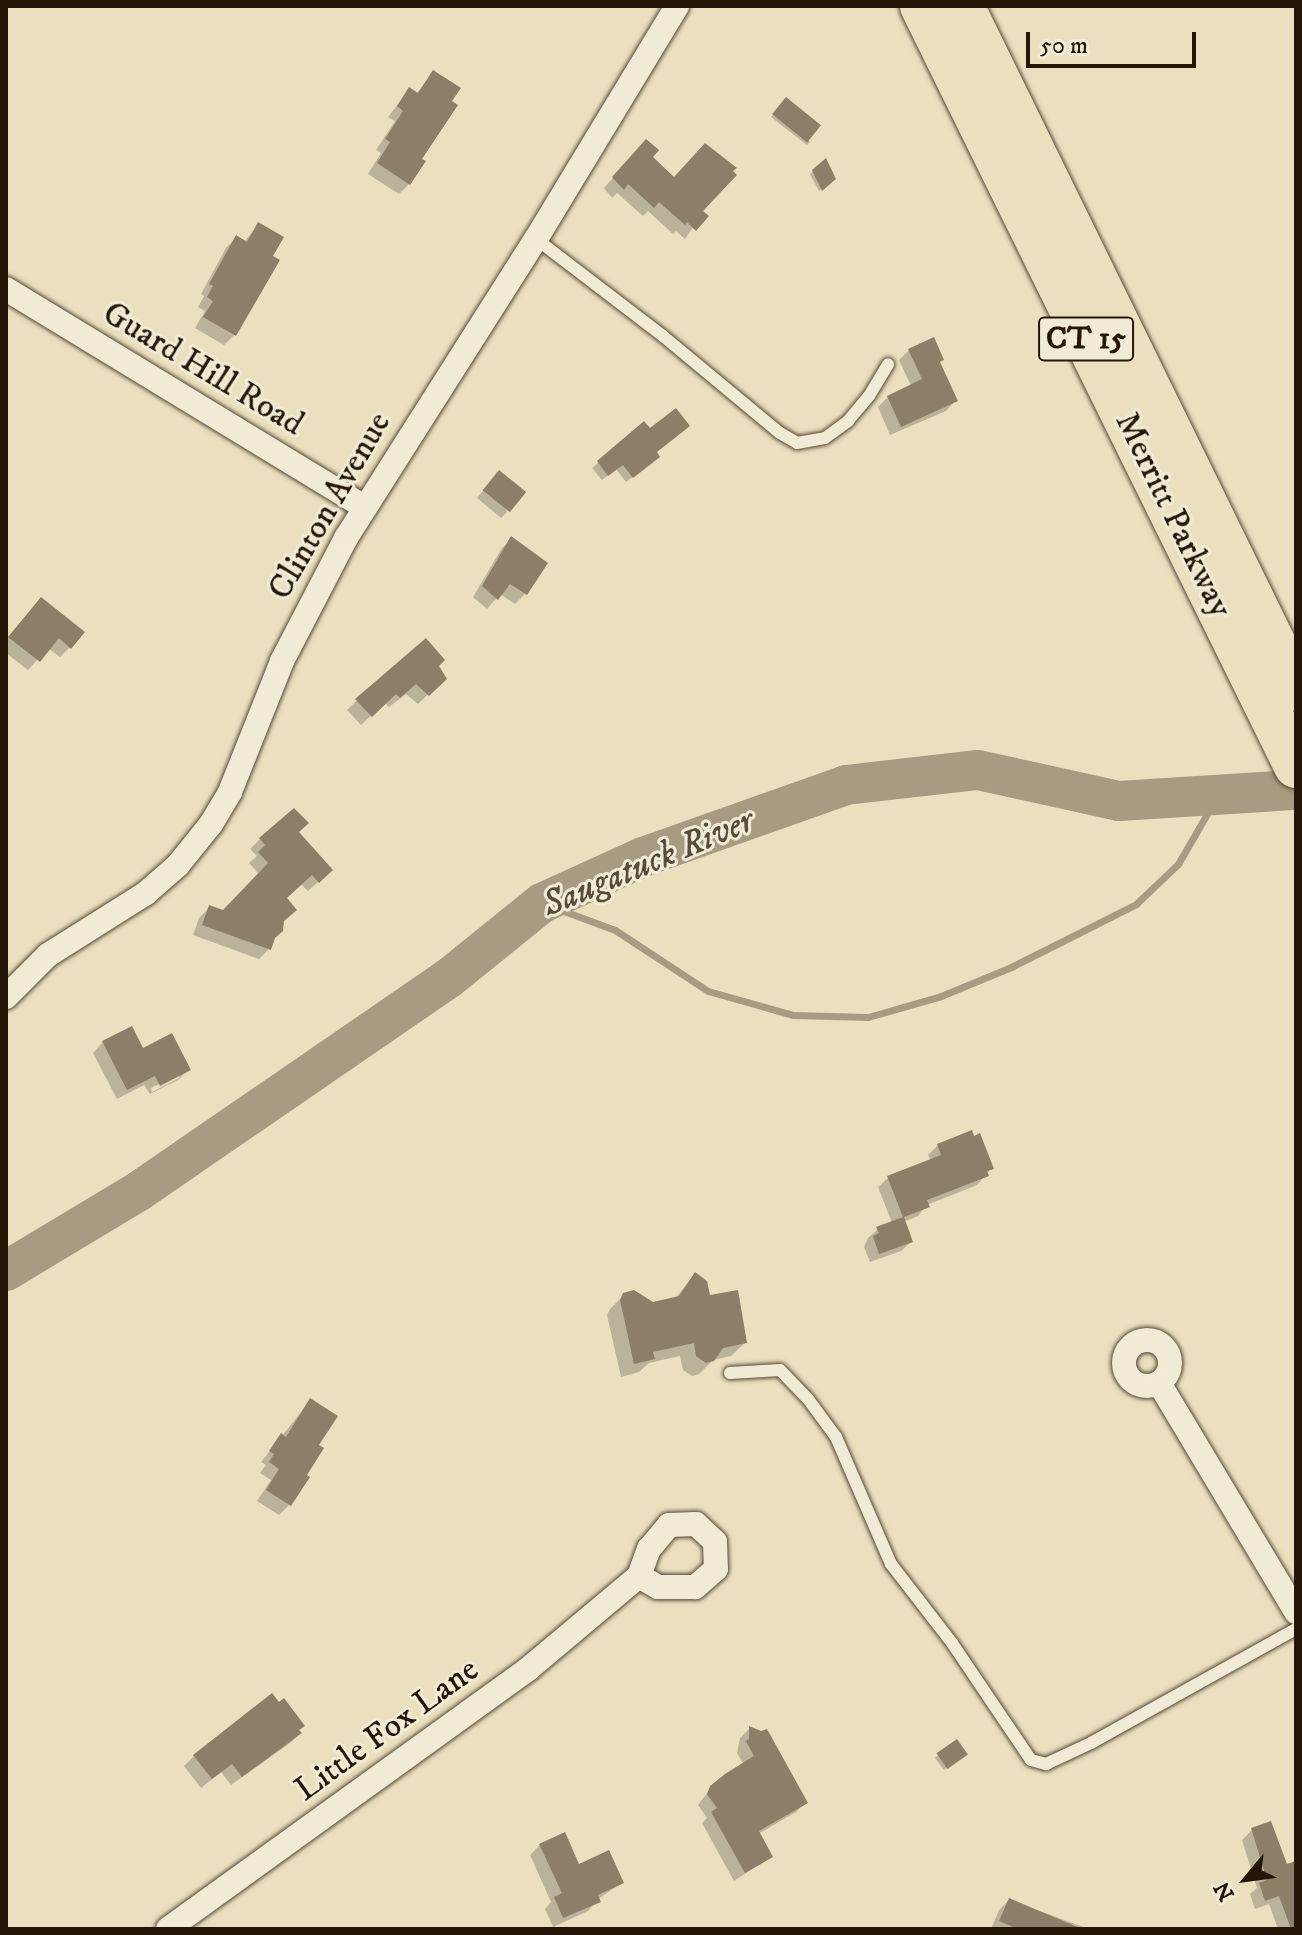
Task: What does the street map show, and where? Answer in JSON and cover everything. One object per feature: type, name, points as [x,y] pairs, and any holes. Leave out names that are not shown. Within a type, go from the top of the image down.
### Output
[{"type":"highway","name":"Merritt Parkway","points":[[922,6],[1276,673]]},
{"type":"highway","name":"Merritt Parkway","points":[[962,6],[1276,673],[1296,766]]},
{"type":"street","name":"Clinton Avenue","points":[[6,997],[48,955],[145,894],[203,835],[230,792],[282,661],[364,507],[536,239],[677,6]]},
{"type":"street","name":"Guard Hill Road","points":[[6,289],[364,507]]},
{"type":"street","points":[[1159,1383],[1296,1612]]},
{"type":"street","name":"Little Fox Lane","points":[[168,1929],[527,1670],[639,1576]]},
{"type":"lane","points":[[536,239],[663,336],[780,433],[797,443],[825,438],[848,421],[869,396],[888,364]]},
{"type":"lane","points":[[730,1373],[780,1370],[808,1399],[836,1437],[891,1564],[952,1643],[1031,1760],[1046,1764],[1091,1743],[1296,1629]]},
{"type":"building","points":[[433,70],[461,88],[452,101],[458,105],[422,159],[426,161],[410,185],[377,163],[390,142],[385,139],[403,111],[397,106],[409,87],[418,93]]},
{"type":"building","points":[[786,97],[821,125],[807,142],[772,114]]},
{"type":"building","points":[[646,139],[659,150],[653,157],[674,177],[705,143],[737,168],[733,171],[737,175],[703,211],[709,216],[696,231],[659,202],[654,208],[628,184],[624,190],[612,177]]},
{"type":"building","points":[[826,158],[836,179],[822,191],[812,170]]},
{"type":"building","points":[[258,222],[284,237],[273,256],[280,260],[236,336],[203,317],[213,301],[207,297],[213,286],[209,284],[236,235],[247,242]]},
{"type":"building","points":[[934,337],[944,360],[940,362],[958,401],[901,427],[887,396],[922,379],[908,349]]},
{"type":"building","points":[[676,408],[690,426],[657,452],[660,457],[633,478],[623,465],[608,476],[597,461],[644,421],[650,428]]},
{"type":"building","points":[[499,470],[526,492],[510,512],[483,490]]},
{"type":"building","points":[[511,536],[548,563],[527,595],[510,584],[498,600],[482,586]]},
{"type":"building","points":[[41,597],[85,632],[71,649],[59,638],[40,662],[8,637]]},
{"type":"building","points":[[426,638],[445,660],[439,666],[447,679],[429,696],[416,684],[400,698],[396,694],[372,717],[355,699]]},
{"type":"building","points":[[294,808],[309,823],[299,832],[333,870],[319,883],[312,875],[287,898],[297,910],[284,921],[283,931],[275,938],[271,950],[202,925],[209,905],[223,910],[268,863],[258,852],[265,845],[259,838]]},
{"type":"building","points":[[132,1026],[143,1048],[172,1033],[191,1070],[160,1086],[155,1076],[127,1090],[102,1041]]},
{"type":"building","points":[[972,1130],[974,1136],[980,1133],[994,1169],[987,1171],[989,1176],[927,1200],[930,1207],[904,1217],[913,1242],[879,1254],[873,1236],[879,1233],[876,1227],[903,1217],[887,1176],[941,1155],[937,1144]]},
{"type":"building","points":[[695,1272],[707,1281],[710,1295],[738,1290],[747,1343],[723,1348],[714,1361],[706,1363],[696,1356],[694,1343],[653,1352],[655,1359],[634,1364],[620,1300],[623,1293],[634,1290],[653,1302],[679,1296]]},
{"type":"building","points":[[310,1398],[338,1416],[319,1445],[324,1448],[307,1475],[310,1477],[291,1506],[266,1490],[279,1469],[269,1462],[274,1454],[269,1451],[281,1433],[286,1437]]},
{"type":"building","points":[[272,1693],[279,1702],[284,1698],[305,1726],[299,1730],[302,1733],[242,1777],[232,1764],[212,1779],[193,1755]]},
{"type":"building","points":[[749,1726],[761,1731],[767,1729],[808,1803],[759,1831],[773,1857],[745,1873],[711,1812],[717,1808],[707,1794],[710,1786],[754,1756],[746,1741],[749,1739]]},
{"type":"building","points":[[957,1739],[968,1755],[947,1769],[937,1753]]},
{"type":"building","points":[[1271,1821],[1287,1864],[1296,1861],[1296,1929],[1291,1929],[1279,1896],[1265,1901],[1259,1883],[1267,1880],[1251,1828]]},
{"type":"building","points":[[565,1832],[579,1864],[609,1850],[624,1883],[598,1895],[601,1902],[563,1918],[554,1897],[562,1893],[539,1844]]},
{"type":"building","points":[[1009,1898],[1082,1929],[1018,1929],[999,1921]]},
{"type":"waterway","name":"Saugatuck River","points":[[6,1271],[139,1191],[449,978],[542,903],[643,857],[846,785],[978,770],[1119,801],[1296,790]]},
{"type":"waterway","points":[[542,903],[615,930],[708,991],[793,1015],[868,1017],[941,996],[1011,967],[1136,904],[1178,864],[1219,793]]}]
